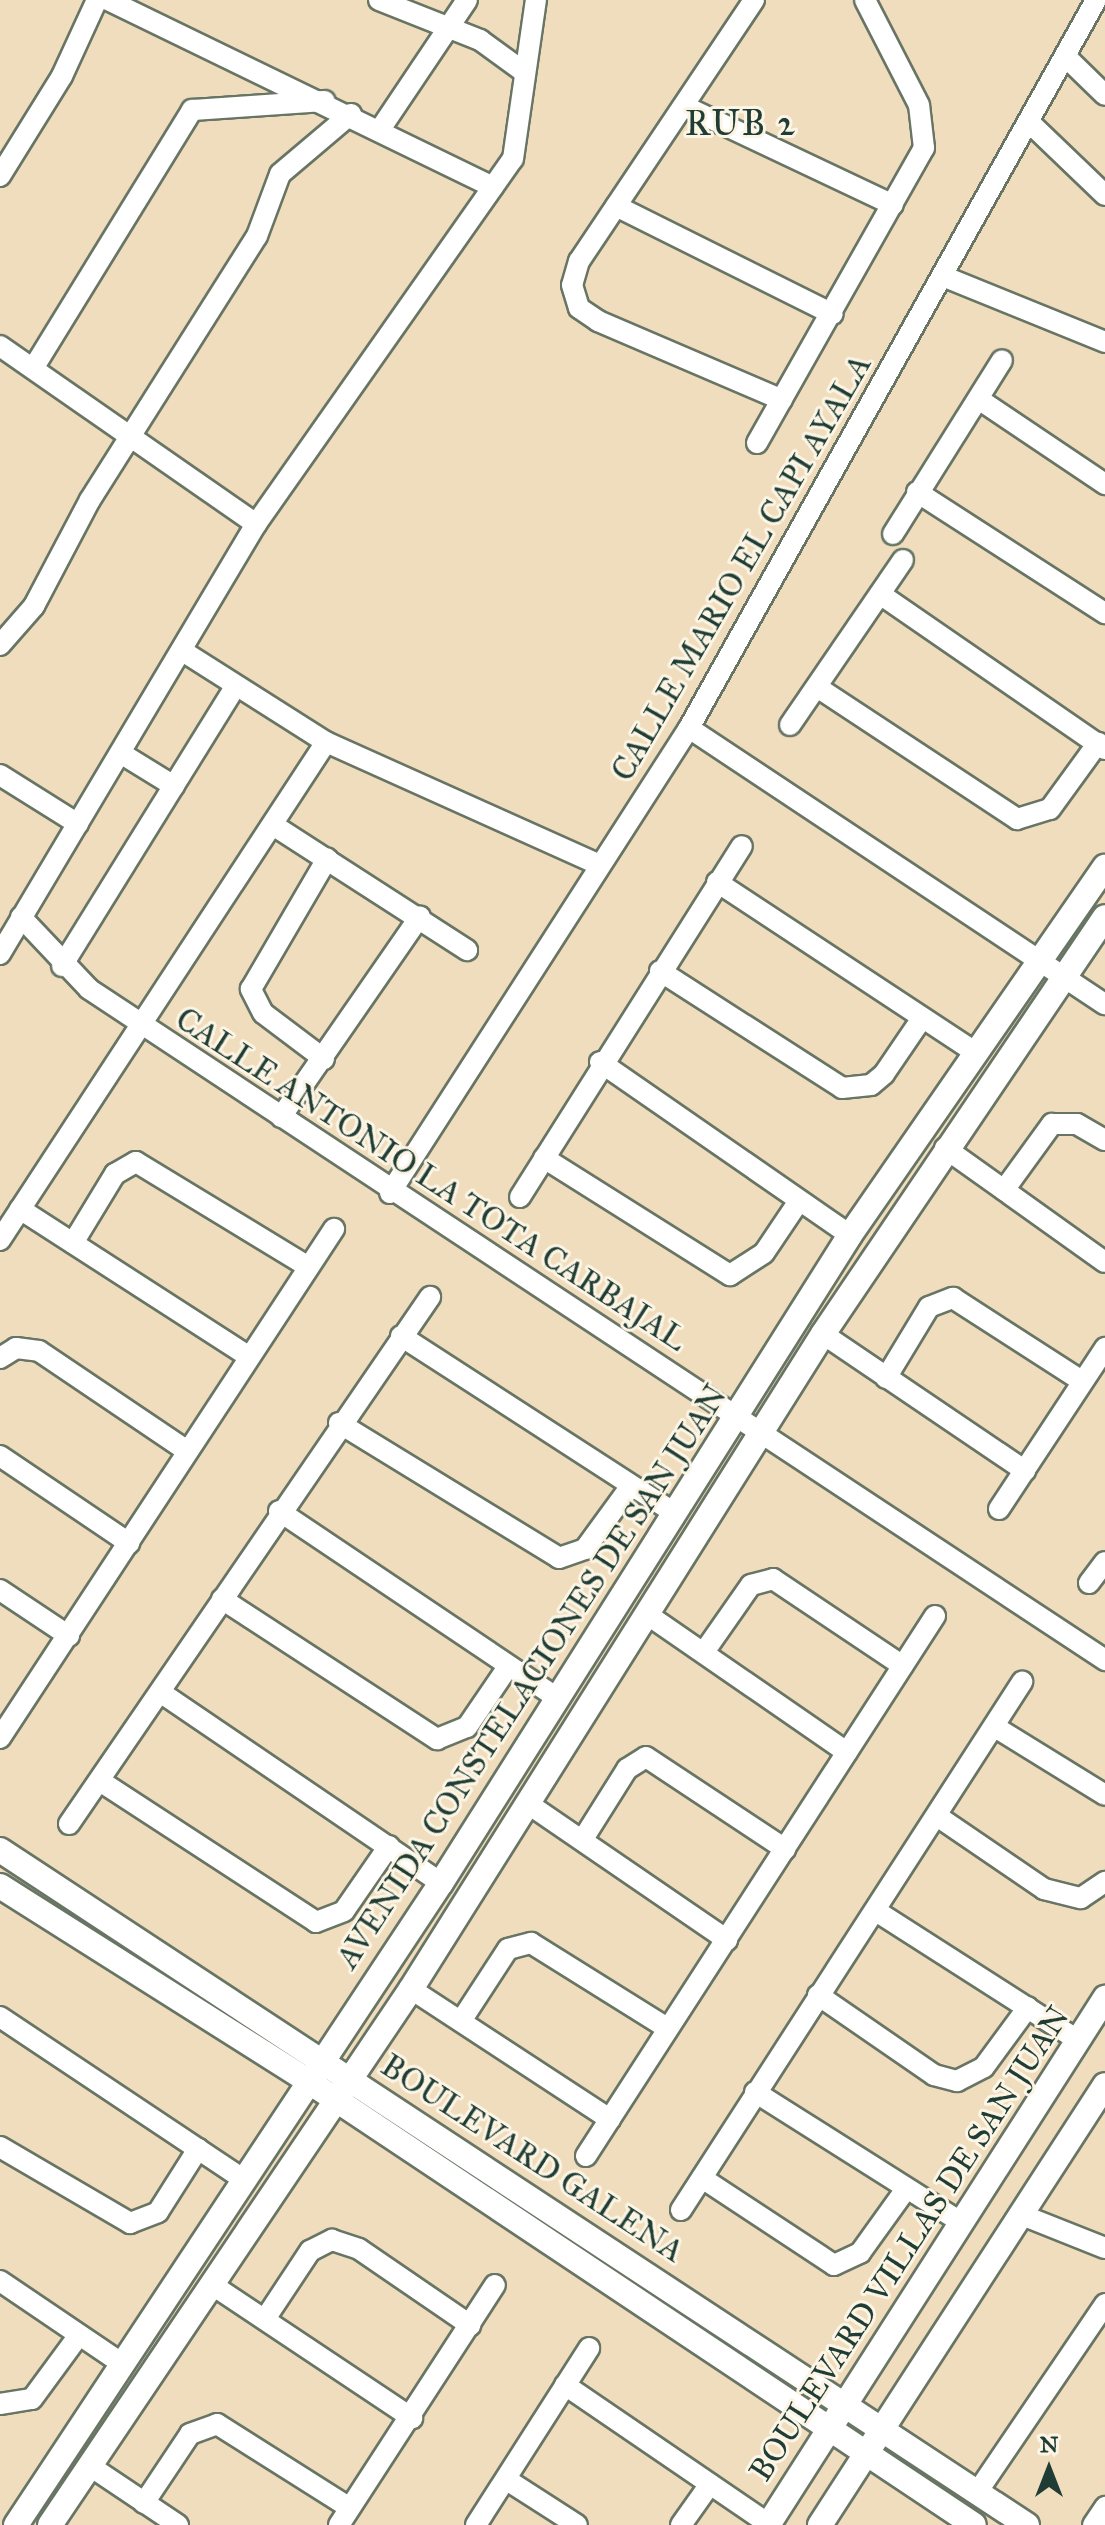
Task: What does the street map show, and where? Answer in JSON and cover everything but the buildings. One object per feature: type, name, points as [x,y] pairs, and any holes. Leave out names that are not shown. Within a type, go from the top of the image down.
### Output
[{"type":"street","points":[[0,176],[62,76],[97,0]]},
{"type":"street","points":[[108,0],[381,128],[493,187]]},
{"type":"street","points":[[379,0],[488,45],[524,72]]},
{"type":"street","points":[[381,128],[467,0]]},
{"type":"street","points":[[0,954],[184,652],[256,524],[493,187],[519,145],[524,72],[536,0]]},
{"type":"street","points":[[757,443],[833,314],[924,148],[925,126],[865,0]]},
{"type":"street","name":"CALLE MARIO EL CAPI AYALA","points":[[390,1193],[598,864],[689,728],[945,277],[1096,0]]},
{"type":"street","points":[[746,3],[684,106],[574,273],[579,308],[782,400]]},
{"type":"street","points":[[1066,57],[1104,93]]},
{"type":"street","points":[[34,367],[184,119],[203,104],[325,101]]},
{"type":"street","points":[[684,106],[893,205]]},
{"type":"street","points":[[0,645],[34,606],[257,236],[280,174],[351,114]]},
{"type":"street","points":[[1030,123],[1105,195]]},
{"type":"street","points":[[616,206],[833,314]]},
{"type":"street","points":[[945,277],[1105,342]]},
{"type":"street","points":[[0,346],[34,367],[131,441],[256,524]]},
{"type":"street","points":[[893,534],[917,492],[980,400],[1002,360]]},
{"type":"street","points":[[980,400],[1105,484]]},
{"type":"street","points":[[917,492],[1105,613]]},
{"type":"street","points":[[790,725],[903,560]]},
{"type":"street","points":[[817,687],[1017,819],[1050,809],[1101,746],[880,594]]},
{"type":"street","points":[[184,652],[234,689],[326,742],[598,864]]},
{"type":"street","points":[[62,966],[234,689]]},
{"type":"street","points":[[689,728],[1105,1004]]},
{"type":"street","points":[[0,1240],[326,742]]},
{"type":"street","points":[[122,754],[174,786]]},
{"type":"street","points":[[0,775],[78,824]]},
{"type":"street","points":[[273,825],[420,916],[467,950]]},
{"type":"street","points":[[520,1197],[624,1024],[742,846]]},
{"type":"street","points":[[324,1059],[263,1013],[251,989],[327,859]]},
{"type":"street","name":"AVENIDA CONSTELACIONES DE SAN JUAN","points":[[16,2525],[441,1883],[850,1235],[1042,963],[1105,867]]},
{"type":"street","points":[[717,882],[976,1053]]},
{"type":"street","points":[[281,1117],[420,916]]},
{"type":"street","name":"CALLE ANTONIO LA TOTA CARBAJAL","points":[[21,917],[62,966],[140,1024],[390,1193],[764,1434],[1105,1660]]},
{"type":"street","name":"AVENIDA CONSTELACIONES DE SAN JUAN","points":[[50,2525],[411,1989],[651,1617],[823,1334],[945,1148],[1105,917]]},
{"type":"street","points":[[660,971],[842,1088],[871,1085],[884,1074],[922,1018]]},
{"type":"street","points":[[600,1062],[850,1235]]},
{"type":"street","points":[[1004,1190],[1052,1124],[1077,1124],[1105,1140]]},
{"type":"street","points":[[945,1148],[1105,1262]]},
{"type":"street","points":[[544,1158],[730,1275],[764,1253],[799,1201]]},
{"type":"street","points":[[73,1243],[115,1174],[136,1162],[309,1267]]},
{"type":"street","points":[[20,1209],[248,1356]]},
{"type":"street","points":[[3,1726],[69,1636],[248,1356],[334,1229]]},
{"type":"street","points":[[69,1824],[339,1423],[430,1297]]},
{"type":"street","points":[[886,1378],[929,1307],[953,1298],[1082,1381]]},
{"type":"street","points":[[823,1334],[1025,1471]]},
{"type":"street","points":[[401,1336],[675,1513]]},
{"type":"street","points":[[0,1358],[16,1348],[39,1351],[187,1451]]},
{"type":"street","points":[[999,1509],[1105,1348]]},
{"type":"street","points":[[339,1423],[559,1558],[585,1549],[631,1486]]},
{"type":"street","points":[[0,1456],[129,1543]]},
{"type":"street","points":[[279,1511],[559,1699]]},
{"type":"street","points":[[1089,1583],[1105,1562]]},
{"type":"street","points":[[704,1652],[751,1585],[773,1579],[903,1666]]},
{"type":"street","points":[[0,1590],[69,1636]]},
{"type":"street","points":[[222,1599],[406,1725],[437,1739],[467,1727],[508,1667]]},
{"type":"street","points":[[586,2156],[935,1616]]},
{"type":"street","points":[[651,1617],[847,1752]]},
{"type":"street","points":[[681,2210],[1022,1682]]},
{"type":"street","points":[[160,1692],[441,1883]]},
{"type":"street","points":[[995,1727],[1105,1795]]},
{"type":"street","points":[[583,1839],[627,1769],[646,1757],[785,1849]]},
{"type":"street","points":[[100,1781],[316,1922],[344,1911],[389,1846]]},
{"type":"street","points":[[530,1805],[727,1940]]},
{"type":"street","points":[[937,1816],[1044,1889],[1081,1898],[1105,1882]]},
{"type":"street","name":"BOULEVARD GALENA","points":[[0,1850],[316,2071],[335,2098],[974,2525]]},
{"type":"street","name":"BOULEVARD GALENA","points":[[0,1886],[316,2071],[349,2078],[886,2427],[1027,2525]]},
{"type":"street","points":[[876,1911],[1078,2040]]},
{"type":"street","points":[[461,2021],[508,1949],[531,1943],[667,2028]]},
{"type":"street","points":[[411,1989],[610,2119]]},
{"type":"street","points":[[818,1995],[934,2075],[957,2081],[984,2067],[1028,2007]]},
{"type":"street","name":"BOULEVARD VILLAS DE SAN JUAN","points":[[768,2525],[1105,1998]]},
{"type":"street","points":[[0,2017],[243,2179]]},
{"type":"street","points":[[820,2525],[1105,2085]]},
{"type":"street","points":[[755,2092],[961,2222]]},
{"type":"street","points":[[0,2147],[130,2223],[158,2212],[198,2149]]},
{"type":"street","points":[[702,2178],[834,2265],[860,2253],[906,2189]]},
{"type":"street","points":[[1022,2215],[1105,2248]]},
{"type":"street","points":[[265,2319],[310,2251],[332,2240],[359,2249],[470,2325]]},
{"type":"street","points":[[0,2281],[121,2363]]},
{"type":"street","points":[[211,2284],[412,2418]]},
{"type":"street","points":[[144,2503],[190,2434],[217,2424],[345,2516],[412,2418],[495,2285]]},
{"type":"street","points":[[978,2491],[1105,2304]]},
{"type":"street","points":[[0,2404],[32,2399],[79,2335]]},
{"type":"street","points":[[476,2525],[589,2348]]},
{"type":"street","points":[[565,2385],[768,2525]]},
{"type":"street","points":[[90,2466],[178,2525]]},
{"type":"street","points":[[507,2480],[577,2525]]},
{"type":"street","points":[[681,2525],[710,2484]]},
{"type":"street","points":[[1093,2525],[1105,2507]]},
{"type":"district","name":"RUB 2","points":[[741,124]]}]
